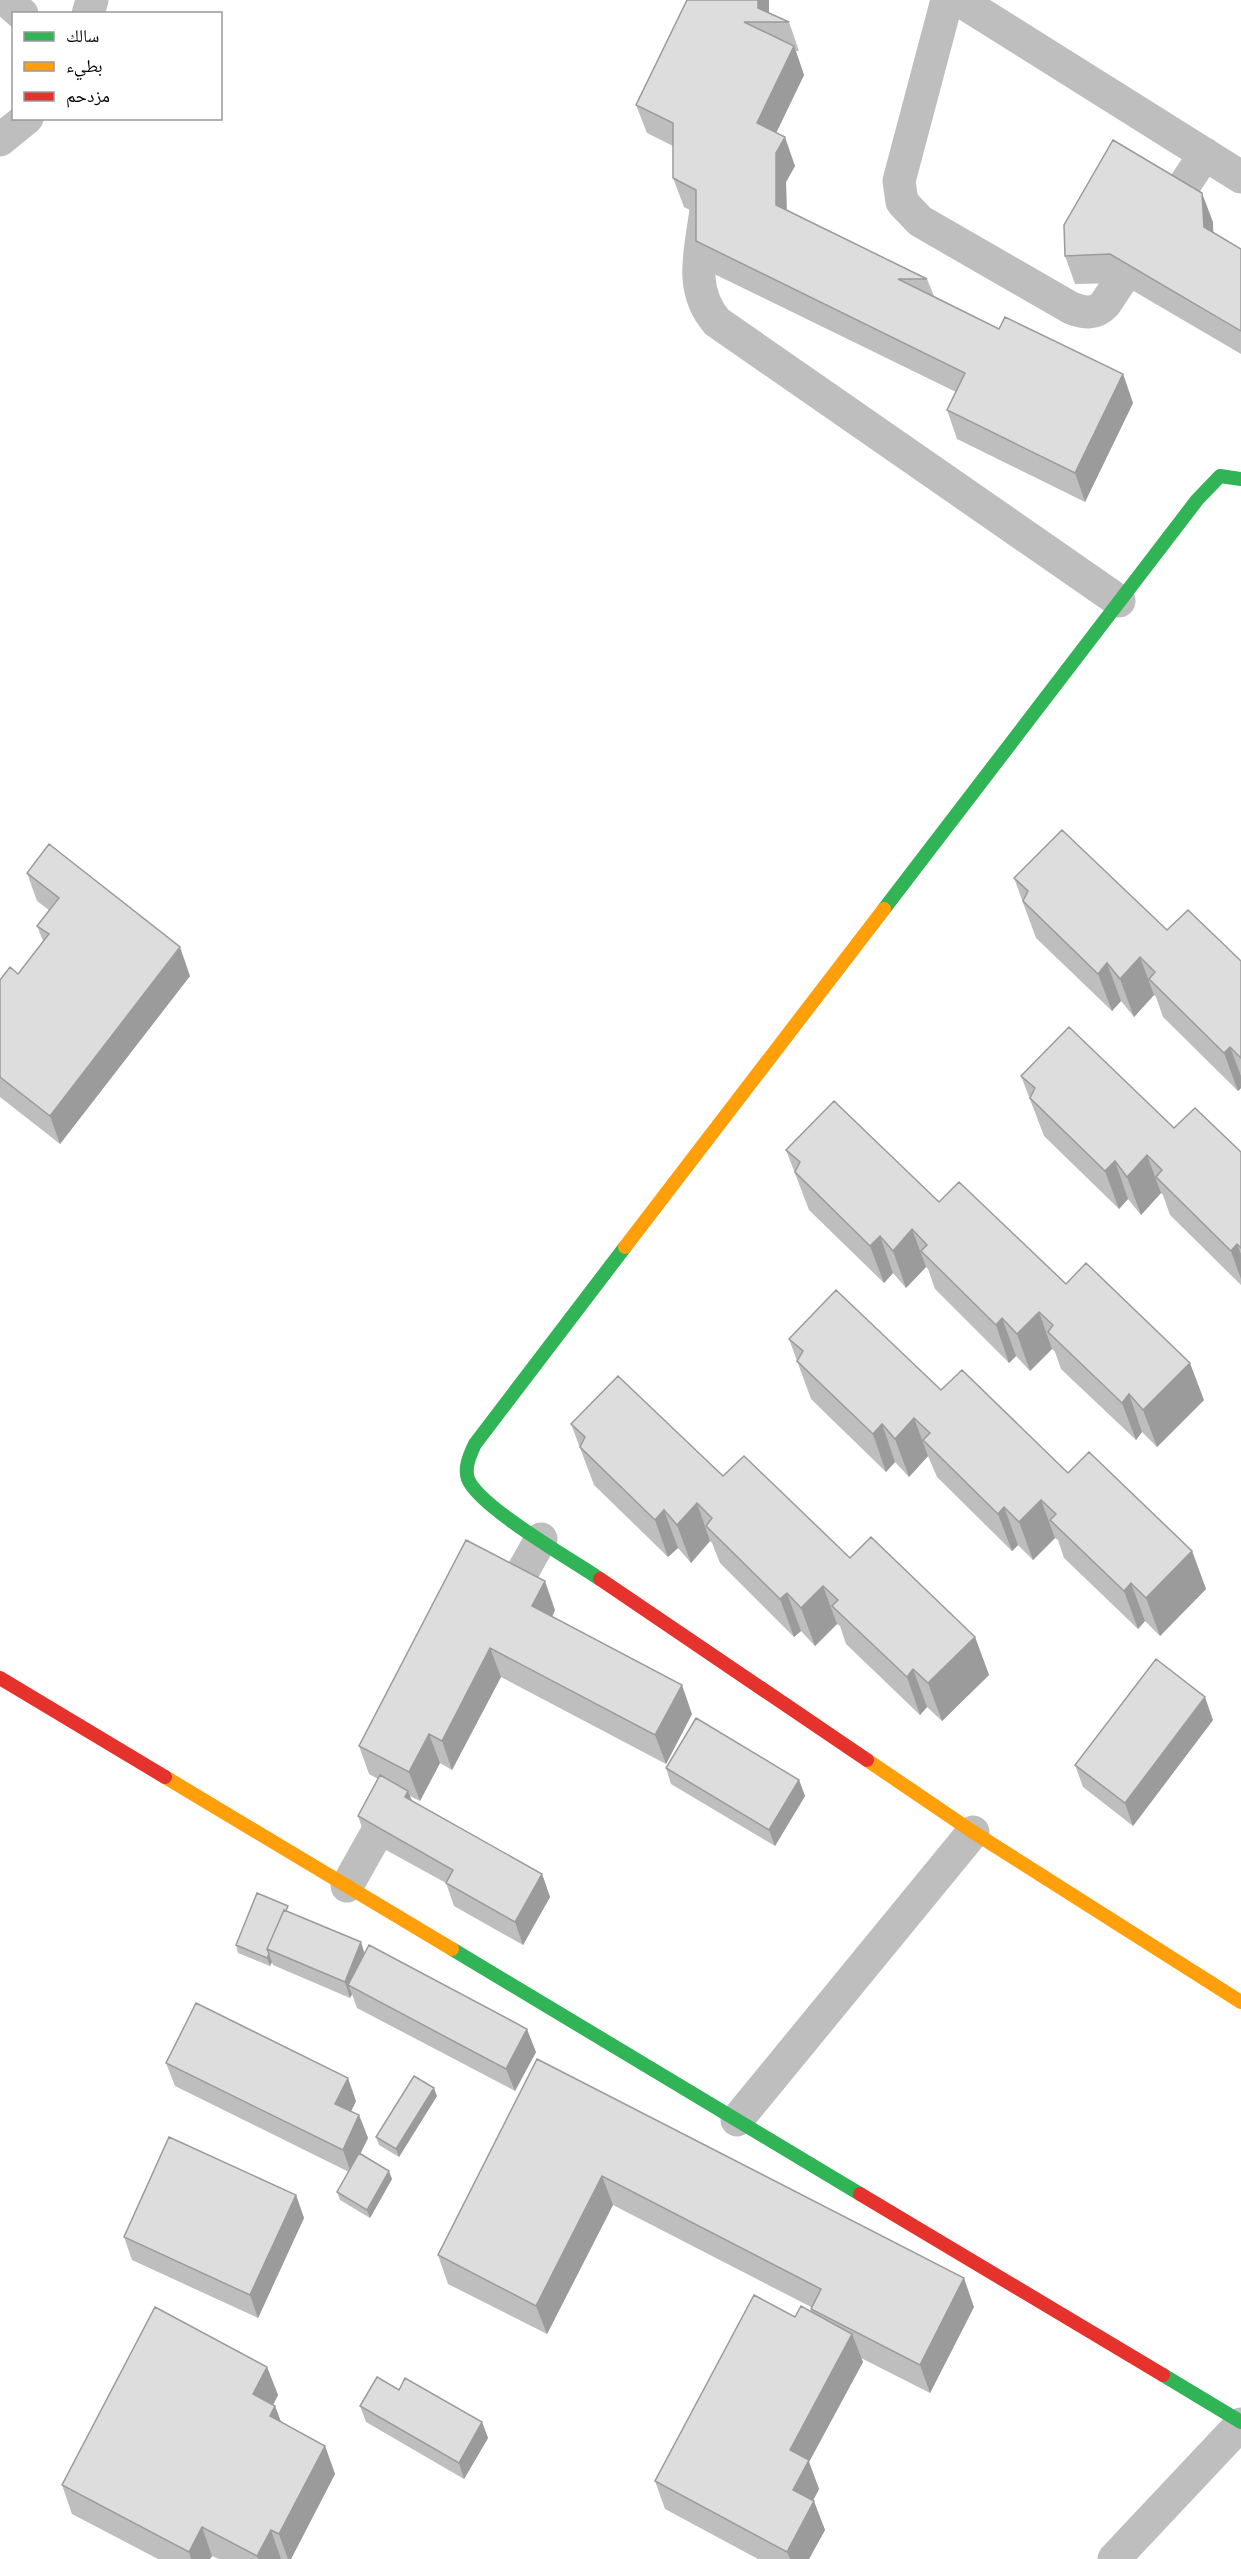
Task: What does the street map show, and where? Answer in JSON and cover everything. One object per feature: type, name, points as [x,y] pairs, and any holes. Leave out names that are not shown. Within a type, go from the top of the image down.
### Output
[{"type":"street","points":[[6,0],[20,12]]},
{"type":"street","points":[[947,0],[899,181],[902,202],[920,221],[1071,308],[1081,312],[1095,312],[1105,304],[1205,154]]},
{"type":"street","points":[[959,0],[1241,177]]},
{"type":"street","points":[[0,140],[25,120]]},
{"type":"street","points":[[710,182],[699,281],[701,298],[717,322],[1119,601]]},
{"type":"street","points":[[1241,479],[1220,476],[1211,484],[1119,601],[475,1444],[466,1463],[469,1484],[495,1508],[973,1832],[1241,2002]]},
{"type":"street","points":[[484,1641],[541,1539]]},
{"type":"street","points":[[0,1678],[1241,2423],[1114,2559]]},
{"type":"street","points":[[347,1886],[410,1774]]},
{"type":"street","points":[[737,2120],[973,1832]]},
{"type":"building","points":[[687,0],[758,0],[758,8],[789,22],[744,22],[794,46],[757,123],[785,137],[776,153],[776,205],[927,279],[898,279],[999,329],[1005,317],[1123,374],[1075,473],[947,410],[965,373],[696,241],[696,190],[673,178],[673,123],[636,105]]},
{"type":"building","points":[[1113,140],[1202,193],[1204,227],[1241,249],[1241,331],[1110,254],[1065,256],[1064,225]]},
{"type":"building","points":[[1062,830],[1167,930],[1188,910],[1241,961],[1241,1058],[1230,1047],[1224,1053],[1149,979],[1155,972],[1140,957],[1120,979],[1107,963],[1098,974],[1023,901],[1028,891],[1014,878]]},
{"type":"building","points":[[49,844],[180,947],[50,1116],[0,1077],[0,980],[10,967],[18,974],[49,934],[37,926],[59,898],[27,873]]},
{"type":"building","points":[[1069,1027],[1174,1128],[1195,1108],[1241,1152],[1241,1248],[1237,1244],[1231,1251],[1156,1177],[1162,1170],[1147,1155],[1127,1177],[1115,1161],[1105,1171],[1030,1098],[1035,1088],[1021,1076]]},
{"type":"building","points":[[834,1101],[939,1202],[959,1182],[1066,1284],[1086,1263],[1190,1363],[1143,1410],[1129,1394],[1122,1403],[1048,1332],[1053,1325],[1039,1312],[1017,1334],[1002,1318],[996,1325],[921,1251],[927,1245],[912,1229],[893,1251],[880,1236],[870,1246],[795,1172],[800,1162],[786,1150]]},
{"type":"building","points":[[836,1290],[941,1390],[962,1370],[1068,1473],[1089,1452],[1192,1551],[1146,1598],[1131,1583],[1124,1591],[1050,1520],[1056,1514],[1041,1500],[1019,1522],[1004,1507],[998,1514],[923,1440],[930,1433],[914,1418],[895,1439],[882,1424],[873,1434],[797,1361],[803,1351],[789,1339]]},
{"type":"building","points":[[618,1376],[723,1476],[744,1456],[850,1558],[871,1537],[975,1637],[928,1683],[913,1669],[907,1677],[832,1606],[838,1600],[823,1586],[801,1608],[787,1593],[780,1599],[706,1526],[712,1518],[697,1503],[677,1525],[664,1510],[655,1520],[580,1447],[585,1437],[571,1424]]},
{"type":"building","points":[[466,1540],[545,1581],[532,1606],[682,1685],[655,1735],[490,1648],[442,1741],[429,1734],[409,1772],[359,1746]]},
{"type":"building","points":[[1156,1659],[1205,1697],[1125,1803],[1075,1765]]},
{"type":"building","points":[[696,1718],[799,1780],[769,1830],[666,1768]]},
{"type":"building","points":[[380,1775],[408,1791],[405,1797],[542,1874],[515,1922],[446,1883],[453,1870],[358,1816]]},
{"type":"building","points":[[257,1893],[288,1906],[286,1911],[284,1910],[267,1949],[269,1954],[267,1958],[236,1945]]},
{"type":"building","points":[[284,1910],[361,1942],[345,1982],[267,1949]]},
{"type":"building","points":[[369,1945],[527,2029],[506,2069],[348,1985]]},
{"type":"building","points":[[196,2003],[348,2078],[335,2104],[359,2115],[343,2150],[166,2063]]},
{"type":"building","points":[[537,2059],[964,2278],[920,2365],[811,2309],[821,2289],[602,2176],[536,2306],[438,2255]]},
{"type":"building","points":[[414,2076],[434,2088],[396,2149],[376,2137]]},
{"type":"building","points":[[169,2137],[296,2195],[250,2295],[124,2237]]},
{"type":"building","points":[[359,2153],[389,2171],[367,2210],[337,2192]]},
{"type":"building","points":[[754,2295],[795,2317],[801,2306],[852,2334],[790,2450],[809,2460],[793,2490],[814,2501],[787,2552],[655,2481]]},
{"type":"building","points":[[155,2307],[267,2367],[253,2394],[275,2406],[270,2416],[325,2446],[279,2534],[271,2530],[257,2556],[202,2527],[189,2552],[62,2485]]},
{"type":"building","points":[[377,2377],[399,2390],[405,2378],[482,2422],[459,2463],[360,2406]]},
{"type":"traffic: fast","points":[[884,909],[1197,500],[1220,476],[1241,479]]},
{"type":"traffic: fast","points":[[600,1579],[489,1504],[468,1479],[467,1470],[475,1444],[625,1247]]},
{"type":"traffic: fast","points":[[452,1949],[860,2194]]},
{"type":"traffic: fast","points":[[1163,2375],[1241,2422]]},
{"type":"traffic: slow","points":[[625,1247],[884,909]]},
{"type":"traffic: slow","points":[[867,1760],[973,1832],[1241,2002]]},
{"type":"traffic: slow","points":[[165,1777],[452,1949]]},
{"type":"traffic: jam","points":[[600,1579],[867,1760]]},
{"type":"traffic: jam","points":[[0,1678],[165,1777]]},
{"type":"traffic: jam","points":[[860,2194],[1163,2375]]}]
